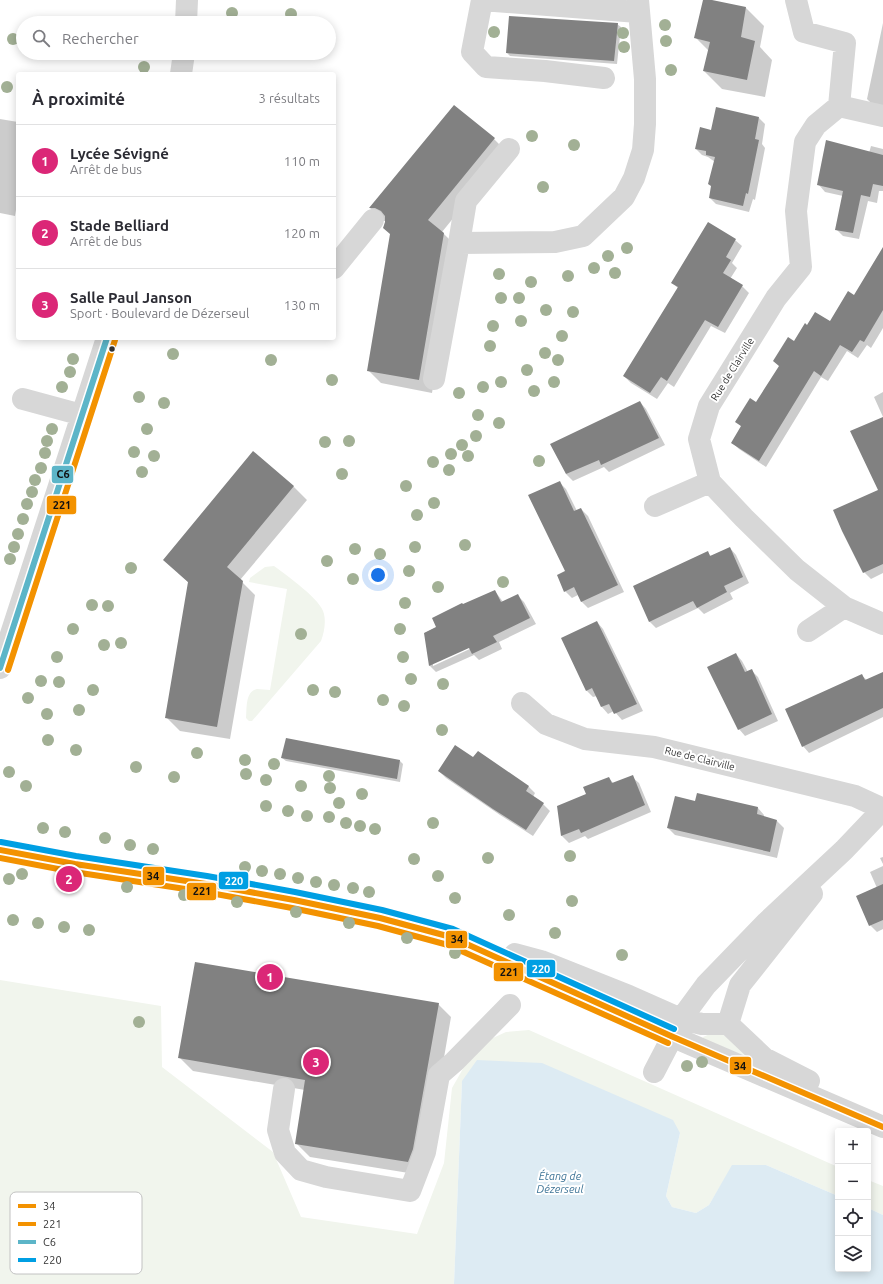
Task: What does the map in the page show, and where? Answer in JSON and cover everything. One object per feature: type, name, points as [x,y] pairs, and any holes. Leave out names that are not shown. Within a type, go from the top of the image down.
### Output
[{"type":"street","points":[[186,16],[187,0]]},
{"type":"street","points":[[459,243],[555,242],[583,236],[624,197],[634,178],[643,150],[645,124],[645,79],[638,6],[482,0],[472,52],[486,67],[545,71],[604,78]]},
{"type":"street","points":[[796,0],[804,32],[845,43],[839,106],[883,116]]},
{"type":"street","points":[[182,72],[183,60]]},
{"type":"street","name":"Rue de Clairville","points":[[710,482],[699,439],[709,406],[776,298],[801,267],[796,211],[805,142],[816,125],[839,106]]},
{"type":"street","points":[[434,378],[466,201],[508,150]]},
{"type":"street","points":[[336,266],[373,220]]},
{"type":"street","points":[[0,668],[106,340]]},
{"type":"street","points":[[23,399],[82,415]]},
{"type":"street","points":[[655,506],[710,482],[797,570],[844,607],[883,624]]},
{"type":"street","points":[[808,631],[844,607]]},
{"type":"street","name":"Rue de Clairville","points":[[522,703],[546,724],[585,739],[654,747],[855,796],[883,809],[844,850],[767,922],[706,984],[676,1028],[654,1072]]},
{"type":"street","points":[[0,850],[75,864],[206,884],[294,900],[380,918],[451,937],[676,1028],[883,1127]]},
{"type":"street","name":"Rue de Clairville","points":[[728,1024],[740,985],[787,926],[844,850]]},
{"type":"street","points":[[284,1089],[278,1130],[285,1153],[301,1170],[326,1177],[410,1191],[425,1152],[439,1076],[510,1005]]},
{"type":"street","points":[[676,1028],[702,1024],[728,1024],[764,1058],[883,1119]]},
{"type":"shaded area","points":[[274,566],[303,588],[322,608],[325,621],[323,635],[321,641],[252,721],[249,721],[246,718],[247,701],[250,693],[257,689],[270,690],[287,589],[249,582],[250,578],[265,567]]},
{"type":"shaded area","points":[[0,980],[161,1006],[162,1067],[273,1152],[301,1217],[417,1234],[444,1163],[452,1088],[468,1060],[484,1042],[506,1032],[529,1030],[835,1166],[835,1195],[766,1165],[733,1165],[709,1205],[696,1213],[672,1207],[666,1196],[680,1133],[462,1081],[454,1284],[0,1284]]},
{"type":"shaded area","points":[[717,1031],[754,1059],[702,1040],[703,1037]]},
{"type":"shaded area","points":[[871,1181],[883,1186],[883,1215],[871,1209]]},
{"type":"water","name":"Étang de Dézerseul","points":[[477,1060],[542,1063],[673,1120],[680,1133],[666,1196],[672,1207],[696,1213],[709,1205],[732,1165],[766,1165],[835,1195],[835,1272],[871,1272],[871,1209],[883,1215],[883,1284],[454,1284],[462,1081]]},
{"type":"building","points":[[703,0],[712,0],[746,7],[741,37],[755,41],[747,80],[703,71],[710,42],[694,38]]},
{"type":"building","points":[[509,16],[618,23],[614,61],[506,53]]},
{"type":"building","points":[[454,105],[495,138],[428,220],[444,233],[419,380],[367,371],[390,234],[383,228],[385,216],[381,211],[375,208],[369,208]]},
{"type":"building","points":[[716,107],[759,117],[755,139],[759,140],[748,194],[746,193],[743,206],[709,198],[711,186],[708,184],[715,157],[706,155],[706,151],[695,149],[700,127],[711,130]]},
{"type":"building","points":[[826,140],[883,155],[883,186],[873,184],[870,197],[861,195],[853,233],[835,230],[843,191],[817,185]]},
{"type":"building","points":[[708,222],[736,239],[726,257],[731,260],[723,273],[743,285],[718,327],[705,320],[667,381],[661,377],[650,393],[623,376],[678,287],[671,283]]},
{"type":"building","points":[[883,247],[883,310],[864,342],[860,340],[852,352],[840,345],[821,376],[814,371],[759,461],[731,443],[741,426],[735,422],[750,398],[756,402],[779,366],[773,361],[788,337],[794,341],[805,323],[807,325],[815,312],[830,321],[848,291],[854,295]]},
{"type":"building","points":[[640,401],[659,438],[601,465],[599,460],[566,474],[550,444]]},
{"type":"building","points":[[883,417],[883,564],[863,573],[833,510],[878,490],[850,431]]},
{"type":"building","points":[[253,451],[294,486],[227,567],[243,581],[217,727],[165,718],[188,582],[163,560]]},
{"type":"building","points":[[560,481],[574,511],[581,508],[618,585],[581,602],[574,587],[564,592],[557,575],[565,571],[528,495]]},
{"type":"building","points":[[730,547],[743,577],[724,586],[727,592],[697,608],[693,601],[649,622],[633,586],[708,551],[710,556]]},
{"type":"building","points":[[495,590],[501,602],[518,594],[530,618],[493,636],[497,642],[472,654],[469,648],[429,666],[424,633],[436,627],[432,618],[462,603],[463,604]]},
{"type":"building","points":[[597,621],[637,704],[614,714],[609,704],[601,707],[592,688],[586,691],[561,638]]},
{"type":"building","points":[[736,653],[745,672],[752,669],[772,714],[738,730],[707,667]]},
{"type":"building","points":[[883,672],[883,708],[802,747],[785,709],[862,674],[865,680]]},
{"type":"building","points":[[286,738],[400,760],[397,779],[281,758]]},
{"type":"building","points":[[455,745],[473,757],[478,751],[529,786],[526,791],[544,803],[526,830],[438,771]]},
{"type":"building","points":[[633,775],[645,805],[581,833],[579,829],[561,836],[557,806],[586,794],[583,787],[609,777],[612,783]]},
{"type":"building","points":[[697,793],[758,807],[757,814],[777,820],[770,852],[667,828],[675,796],[695,801]]},
{"type":"building","points":[[883,884],[883,920],[869,926],[856,896]]},
{"type":"building","points":[[195,962],[439,1003],[413,1149],[408,1162],[295,1144],[305,1080],[178,1058]]},
{"type":"transit line","name":"C6","points":[[0,668],[106,340]]},
{"type":"transit line","name":"221","points":[[8,670],[115,340]]},
{"type":"transit line","name":"220","points":[[1,842],[76,856],[207,876],[295,892],[382,910],[453,929],[674,1029]]},
{"type":"transit line","name":"34","points":[[0,850],[75,864],[206,884],[294,900],[380,918],[451,937],[671,1036],[883,1127]]},
{"type":"transit line","name":"221","points":[[0,858],[74,872],[205,892],[292,908],[378,926],[448,945],[668,1043]]},
{"type":"place","name":"Stade Belliard","points":[[69,879]]},
{"type":"place","name":"Lycée Sévigné","points":[[270,977]]},
{"type":"place","name":"Salle Paul Janson","points":[[316,1062]]}]
